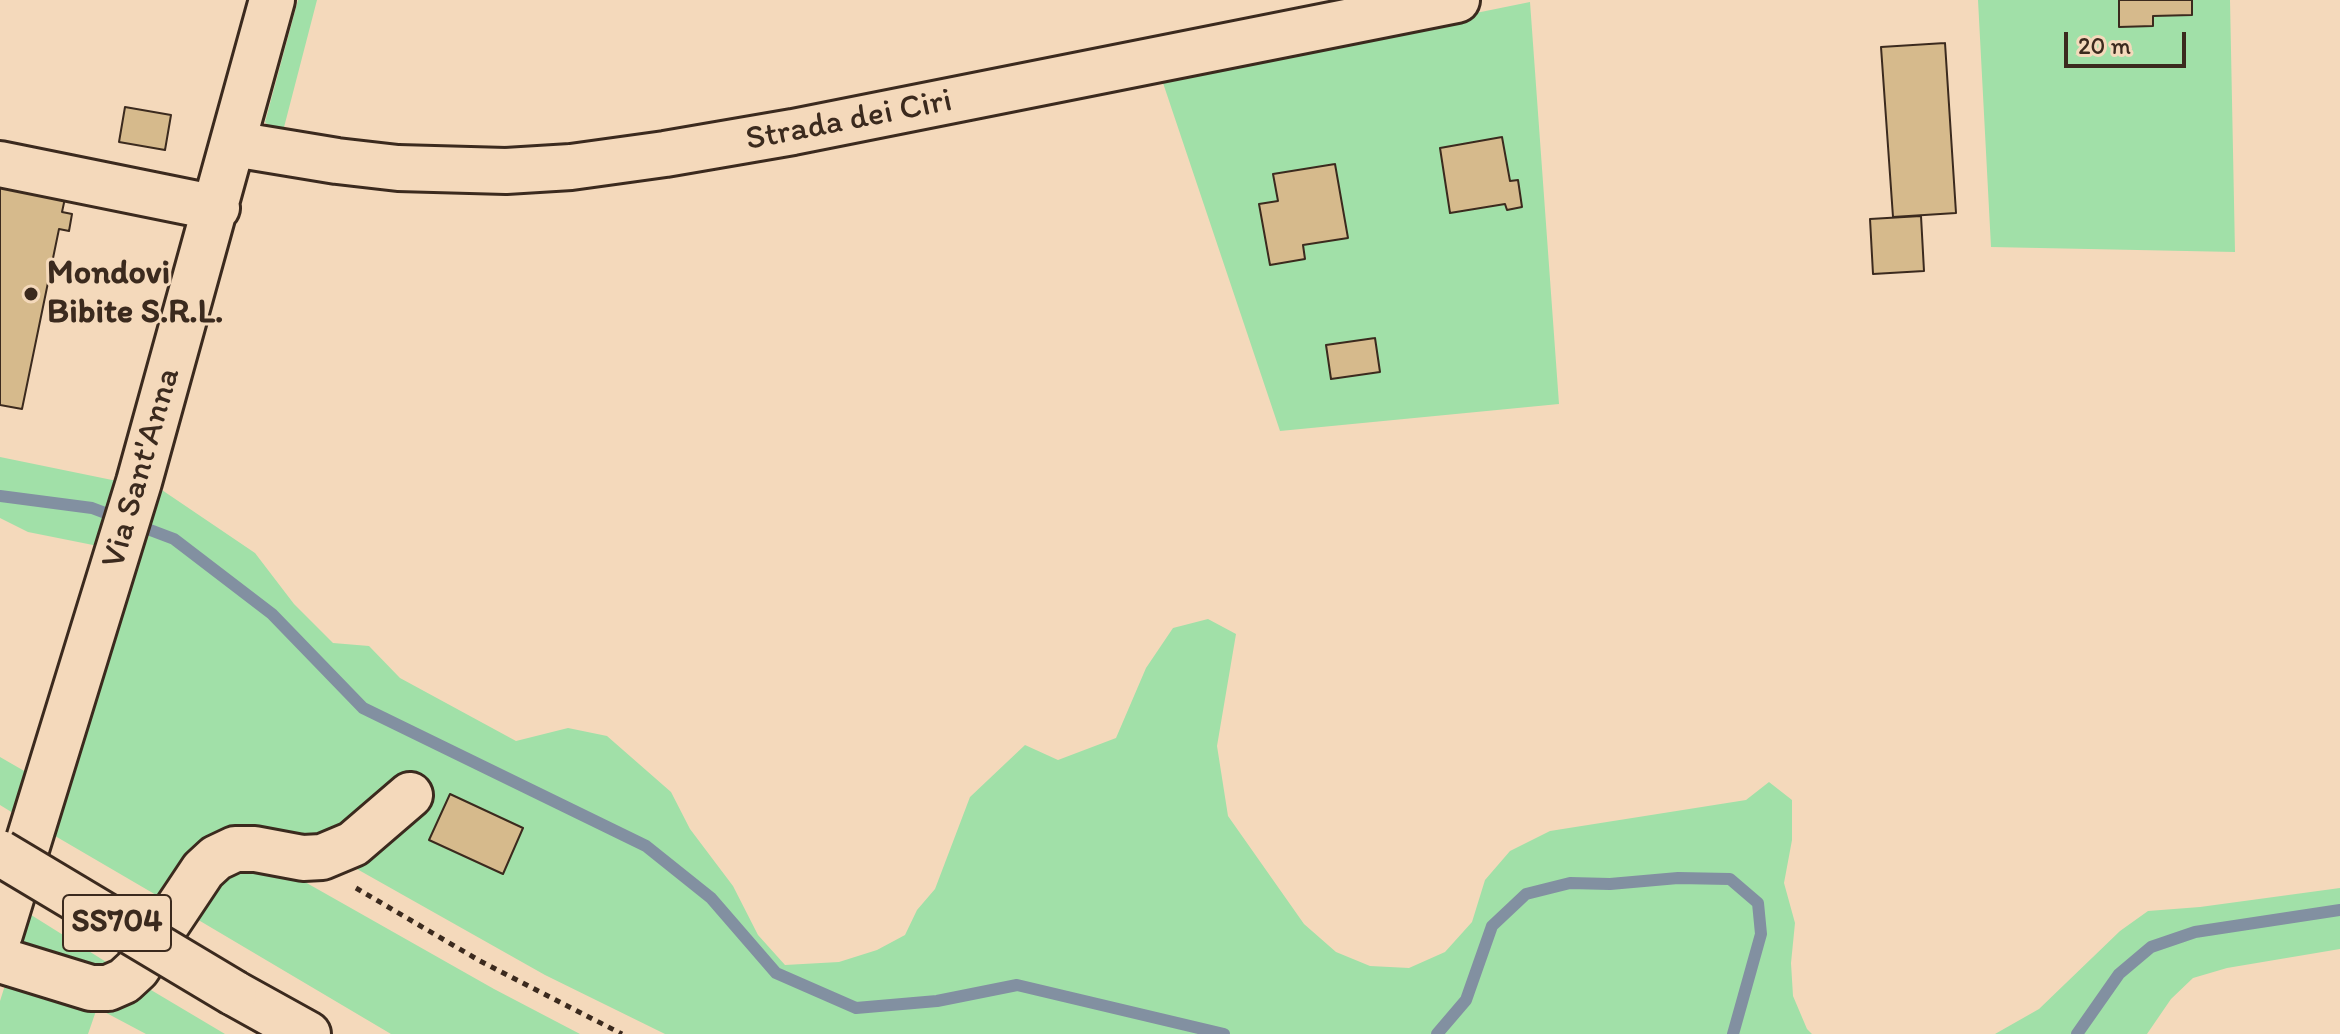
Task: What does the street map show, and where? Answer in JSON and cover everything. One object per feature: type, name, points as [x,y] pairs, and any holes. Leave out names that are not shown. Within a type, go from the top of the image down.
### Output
[{"type":"main road","name":"Via Sant'Anna","points":[[0,934],[127,521],[217,208],[272,0]]},
{"type":"main road","name":"Strada dei Ciri","points":[[234,144],[398,168],[474,172],[571,167],[777,135],[1457,0]]},
{"type":"main road","points":[[0,164],[217,208]]},
{"type":"main road","points":[[0,960],[91,988],[108,988],[124,981],[137,969],[203,870],[216,858],[235,849],[255,849],[303,858],[322,857],[353,844],[410,795]]},
{"type":"main road","name":"SS704","points":[[0,853],[308,1034]]},
{"type":"path","points":[[303,858],[480,961],[622,1034]]},
{"type":"green space","points":[[298,0],[317,0],[282,135],[274,132],[265,122]]},
{"type":"green space","points":[[1978,0],[2230,0],[2235,252],[1991,247]]},
{"type":"green space","points":[[1530,2],[1559,404],[1280,431],[1161,77]]},
{"type":"green space","points":[[0,457],[117,481],[98,546],[28,532],[0,518]]},
{"type":"green space","points":[[156,486],[255,553],[294,604],[333,643],[369,646],[400,678],[516,741],[568,728],[607,736],[671,792],[690,829],[733,886],[758,935],[785,965],[839,962],[877,950],[905,935],[917,910],[935,889],[970,797],[1025,745],[1058,760],[1116,738],[1146,668],[1173,628],[1208,619],[1236,634],[1217,746],[1228,816],[1304,924],[1336,952],[1370,966],[1409,968],[1445,952],[1472,922],[1485,880],[1510,851],[1550,831],[1746,800],[1769,782],[1792,800],[1792,840],[1784,883],[1795,923],[1791,963],[1793,996],[1812,1034],[665,1034],[545,975],[309,842],[277,830],[243,828],[163,899],[50,833]]},
{"type":"green space","points":[[0,757],[26,772],[13,813],[0,805]]},
{"type":"green space","points":[[241,867],[289,873],[580,1034],[391,1034],[195,918],[228,872]]},
{"type":"green space","points":[[2340,888],[2340,949],[2227,968],[2193,978],[2171,999],[2147,1034],[1995,1034],[2039,1009],[2120,931],[2148,911]]},
{"type":"green space","points":[[28,913],[111,965],[96,974],[17,947]]},
{"type":"green space","points":[[7,979],[97,1007],[151,990],[225,1034],[146,1034],[97,1008],[88,1034],[0,1034],[0,1001]]},
{"type":"building","points":[[2119,0],[2192,0],[2192,15],[2153,16],[2153,26],[2119,27]]},
{"type":"building","points":[[1945,43],[1956,213],[1893,217],[1881,47]]},
{"type":"building","points":[[125,107],[171,115],[165,150],[119,142]]},
{"type":"building","points":[[1502,137],[1510,181],[1518,180],[1522,207],[1507,210],[1505,204],[1450,213],[1440,148]]},
{"type":"building","points":[[1335,164],[1348,238],[1303,245],[1305,259],[1270,265],[1259,204],[1278,201],[1273,174]]},
{"type":"building","points":[[0,175],[67,189],[62,212],[72,214],[69,231],[59,229],[22,409],[0,405]]},
{"type":"building","points":[[1921,216],[1924,271],[1873,274],[1870,219]]},
{"type":"building","points":[[1375,338],[1380,372],[1331,379],[1326,345]]},
{"type":"building","points":[[450,794],[523,828],[503,874],[429,840]]},
{"type":"waterway","points":[[0,496],[92,508],[174,539],[272,614],[363,708],[646,846],[711,898],[776,973],[856,1008],[937,1001],[1017,985],[1224,1034]]},
{"type":"waterway","points":[[1437,1034],[1466,1000],[1492,926],[1526,894],[1570,883],[1610,884],[1678,878],[1730,879],[1758,903],[1761,934],[1733,1034]]},
{"type":"waterway","points":[[2077,1034],[2119,974],[2151,947],[2195,932],[2340,910]]},
{"type":"place","name":"Mondovi Bibite S.R.L.","points":[[31,294]]}]
